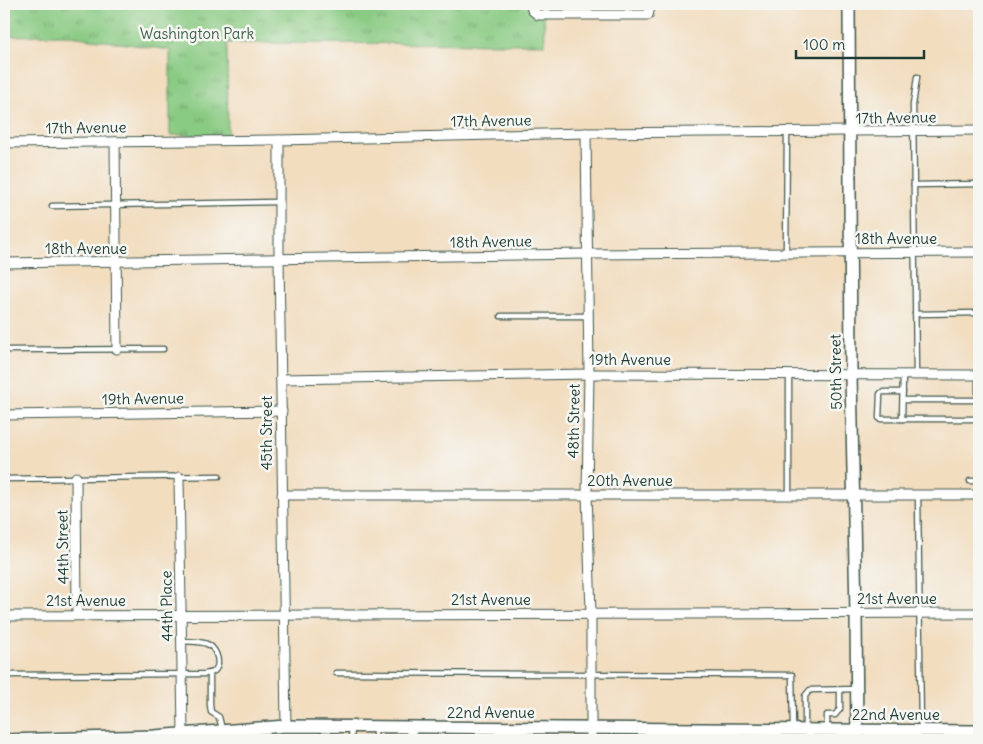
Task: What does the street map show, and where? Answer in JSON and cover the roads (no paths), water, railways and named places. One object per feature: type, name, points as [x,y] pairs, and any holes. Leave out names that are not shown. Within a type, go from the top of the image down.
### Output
[{"type":"street","points":[[531,4],[532,10],[538,15],[648,15],[651,4]]},
{"type":"street","name":"50th Street","points":[[849,4],[851,375],[857,735]]},
{"type":"street","name":"17th Avenue","points":[[4,143],[279,140],[586,133],[979,130]]},
{"type":"street","name":"48th Street","points":[[586,133],[587,494],[591,613],[591,740]]},
{"type":"street","name":"45th Street","points":[[279,140],[286,726]]},
{"type":"street","points":[[115,142],[117,349]]},
{"type":"street","name":"18th Avenue","points":[[4,263],[586,254],[979,252]]},
{"type":"street","name":"19th Avenue","points":[[281,378],[588,374],[979,375]]},
{"type":"street","name":"19th Avenue","points":[[4,415],[282,411]]},
{"type":"street","name":"44th Place","points":[[179,477],[183,734]]},
{"type":"street","name":"44th Street","points":[[76,478],[77,615]]},
{"type":"street","name":"20th Avenue","points":[[282,495],[979,495]]},
{"type":"street","name":"21st Avenue","points":[[4,616],[979,613]]},
{"type":"street","name":"22nd Avenue","points":[[4,740],[230,734],[286,726],[827,730],[857,735],[921,730],[979,731]]},
{"type":"street","points":[[411,727],[411,740]]},
{"type":"lane","points":[[916,375],[914,105],[918,77]]},
{"type":"lane","points":[[786,253],[787,132]]},
{"type":"lane","points":[[914,185],[979,184]]},
{"type":"lane","points":[[52,206],[279,202]]},
{"type":"lane","points":[[915,314],[979,313]]},
{"type":"lane","points":[[501,316],[588,316]]},
{"type":"lane","points":[[4,350],[162,349]]},
{"type":"lane","points":[[789,375],[789,495]]},
{"type":"lane","points":[[902,419],[903,375]]},
{"type":"lane","points":[[903,392],[882,392],[880,394],[879,418],[881,420],[976,418],[978,416],[979,375]]},
{"type":"lane","points":[[903,400],[978,400]]},
{"type":"lane","points":[[4,478],[219,476]]},
{"type":"lane","points":[[970,481],[979,481]]},
{"type":"lane","points":[[918,496],[921,730]]},
{"type":"lane","points":[[4,676],[210,673],[217,668],[218,659],[214,650],[208,644],[181,641]]},
{"type":"lane","points":[[210,673],[211,712],[219,717],[230,734]]},
{"type":"lane","points":[[336,673],[792,675],[792,730]]},
{"type":"lane","points":[[805,730],[805,696],[810,690],[857,689]]},
{"type":"lane","points":[[827,730],[827,715],[835,715],[840,709],[840,690]]},
{"type":"lane","points":[[352,727],[352,740]]},
{"type":"lane","points":[[375,727],[375,740]]},
{"type":"park label","name":"Washington Park","points":[[197,34]]}]
